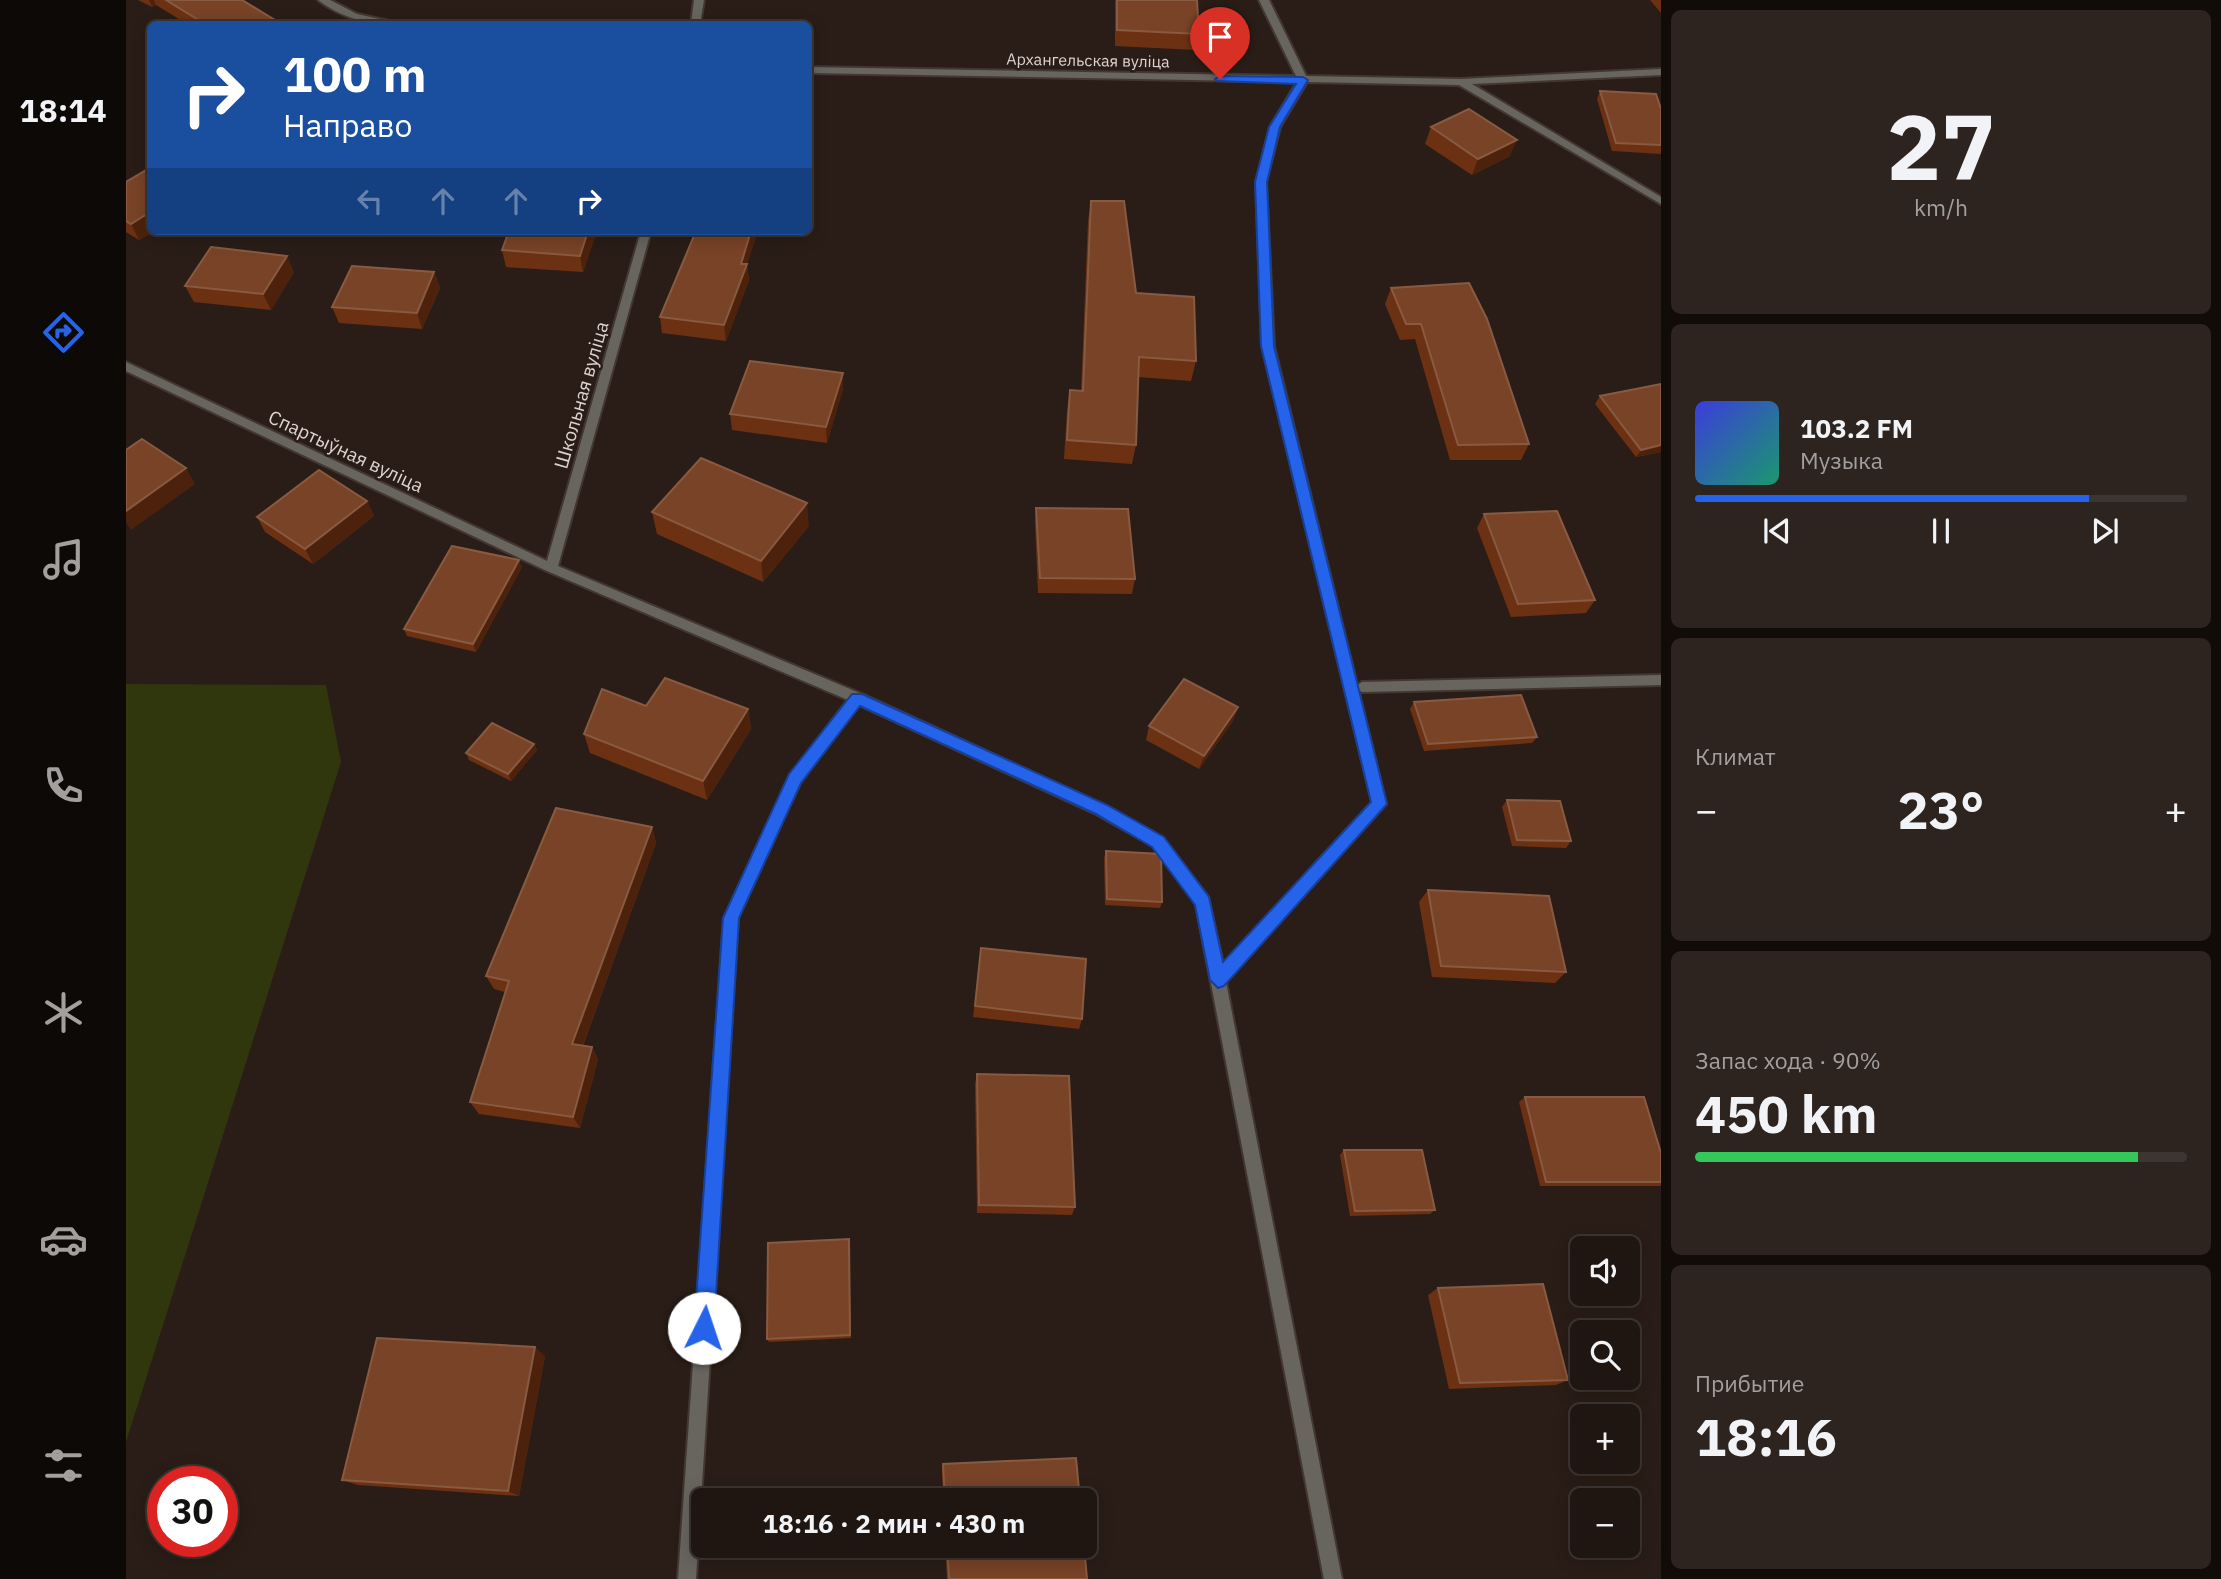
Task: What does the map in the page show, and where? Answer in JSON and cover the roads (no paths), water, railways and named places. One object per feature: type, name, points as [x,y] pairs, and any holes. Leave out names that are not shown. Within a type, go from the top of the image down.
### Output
[{"type":"street","points":[[323,0],[354,16],[382,21]]},
{"type":"street","points":[[696,21],[699,0]]},
{"type":"street","points":[[1218,980],[1379,804],[1268,346],[1261,182],[1275,127],[1303,80],[1264,0]]},
{"type":"street","name":"Архангельская вуліца","points":[[812,70],[1461,82],[1661,72]]},
{"type":"street","points":[[1461,82],[1661,201]]},
{"type":"street","name":"Школьная вуліца","points":[[551,568],[645,235]]},
{"type":"street","name":"Спартыўная вуліца","points":[[126,366],[551,568],[857,698],[1101,810],[1158,842],[1203,902],[1333,1579]]},
{"type":"street","points":[[1362,687],[1661,680]]},
{"type":"street","points":[[687,1579],[731,918],[795,779],[857,698]]}]
